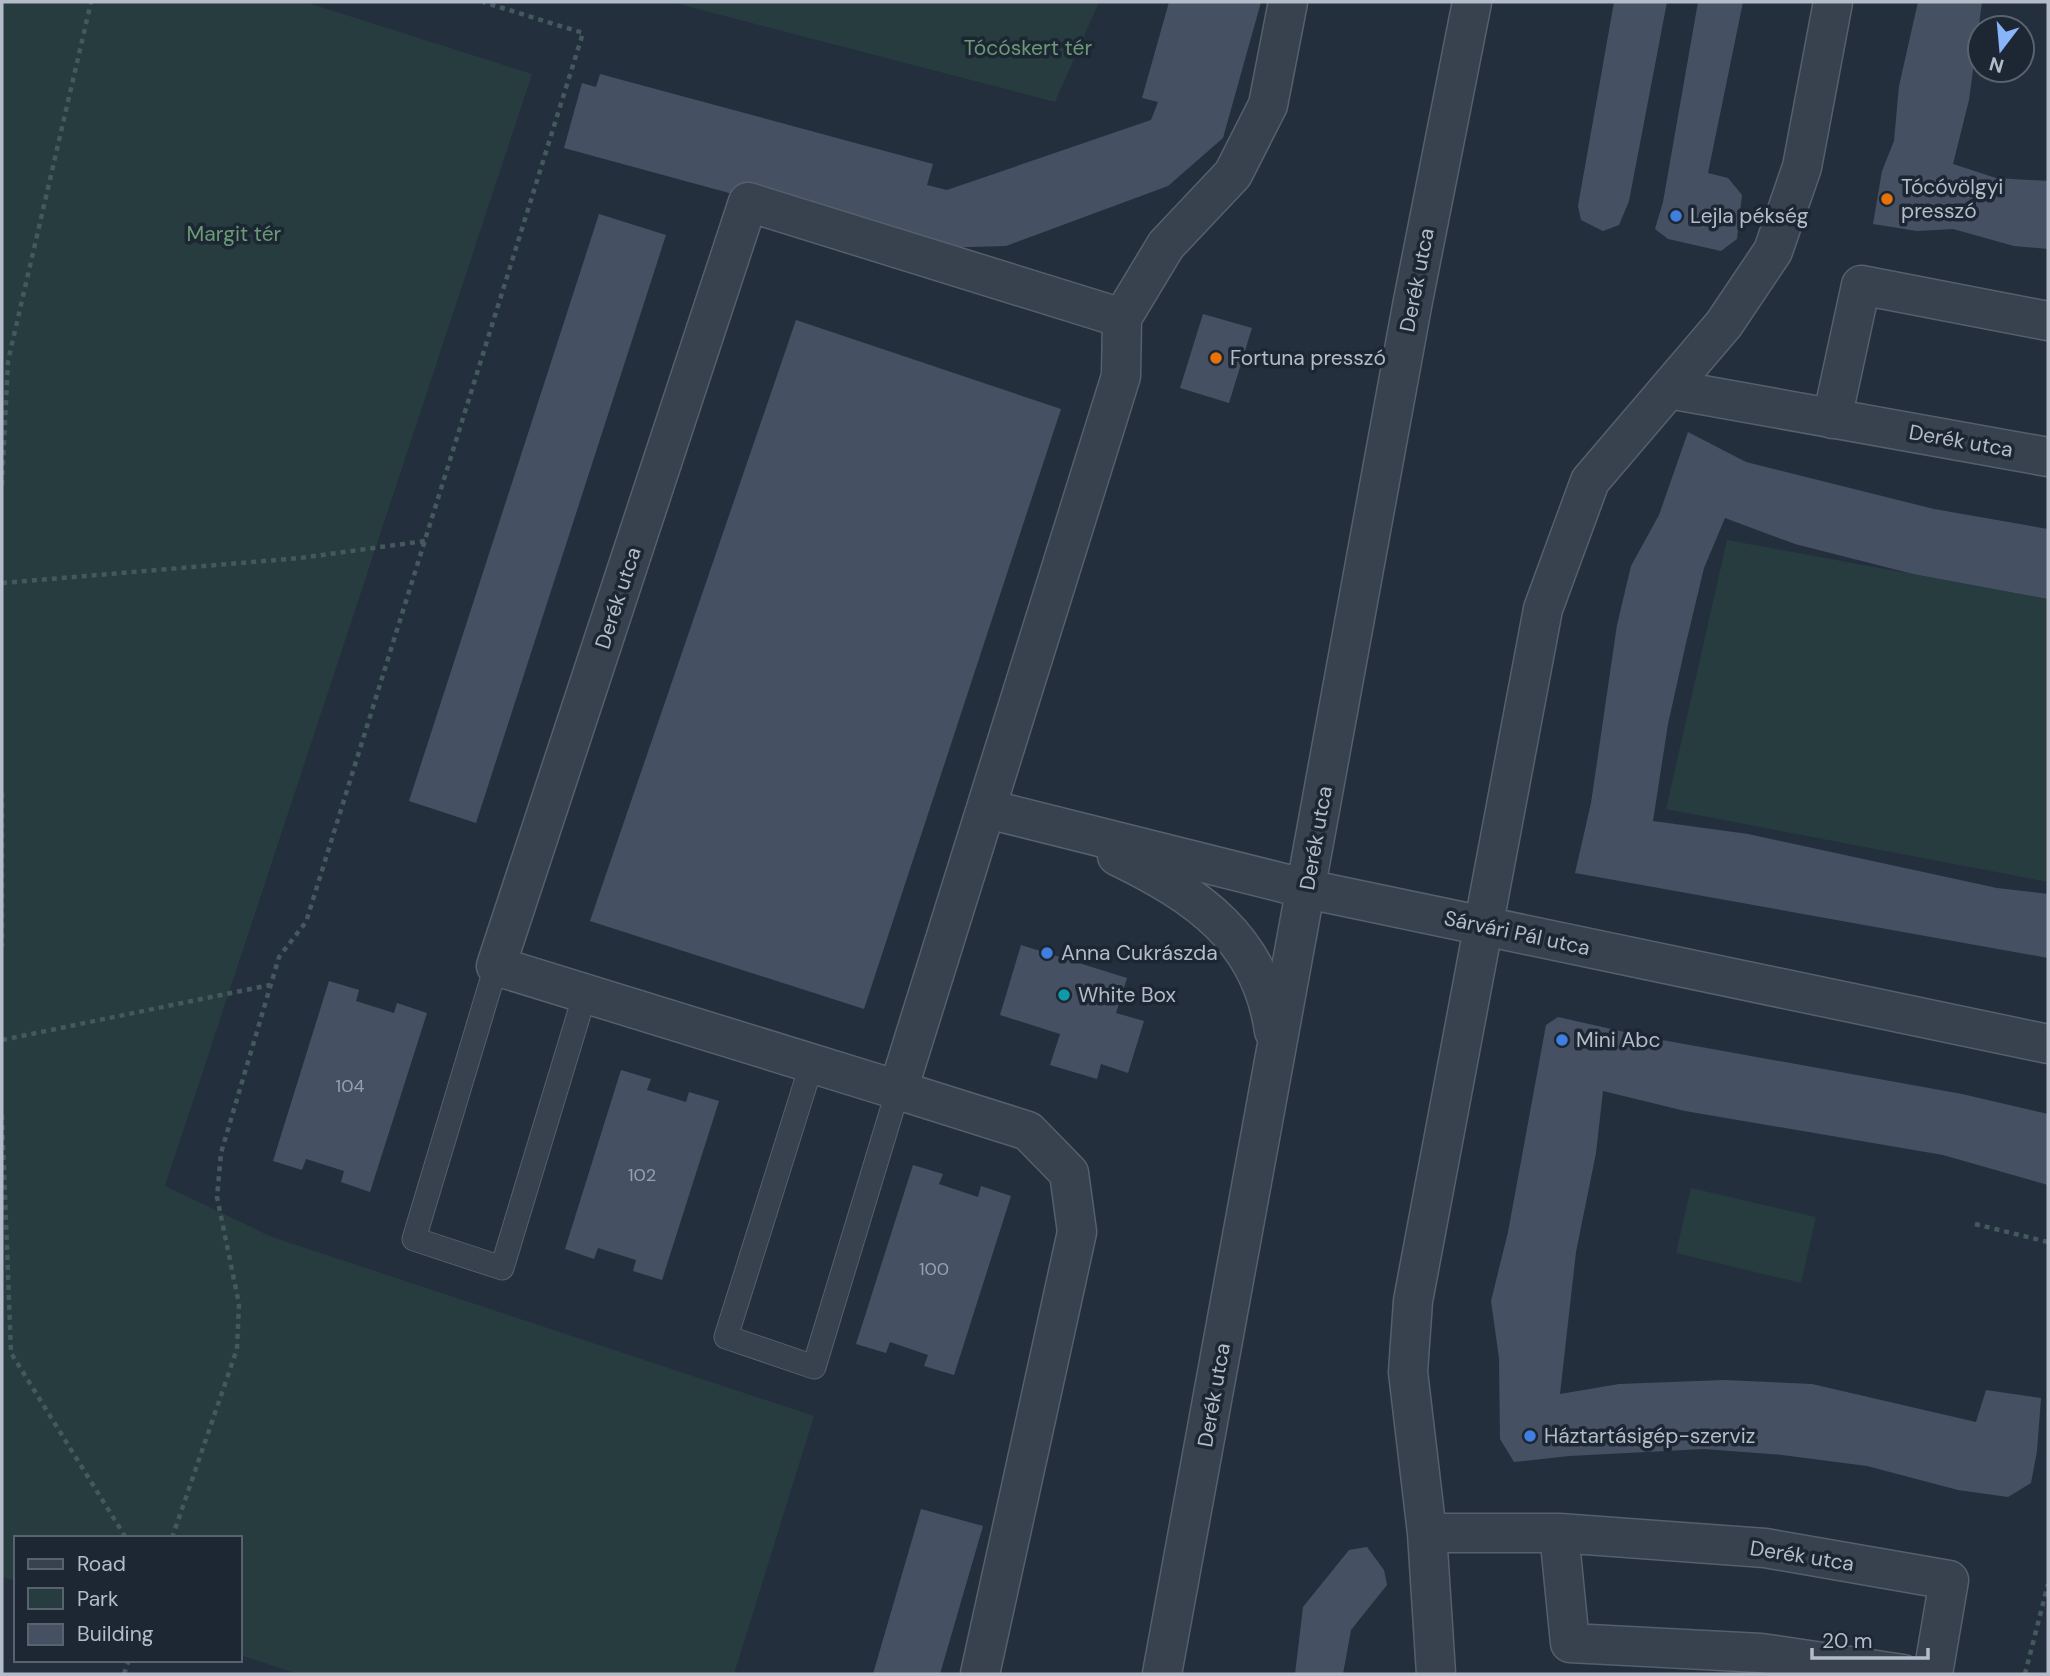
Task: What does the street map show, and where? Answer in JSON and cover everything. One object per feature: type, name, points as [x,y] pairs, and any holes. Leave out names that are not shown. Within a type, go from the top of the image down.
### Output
[{"type":"street","points":[[898,1090],[988,809],[1121,376],[1122,318],[1166,245],[1233,174],[1268,105],[1287,2]]},
{"type":"street","name":"Derék utca","points":[[1162,1674],[1412,306],[1472,2]]},
{"type":"street","points":[[1436,1674],[1427,1532],[1408,1372],[1413,1301],[1543,609],[1590,481],[1724,324],[1773,251],[1802,167],[1833,2]]},
{"type":"street","name":"Derék utca","points":[[496,966],[748,202],[1122,318]]},
{"type":"street","points":[[1832,419],[1861,285],[2048,321]]},
{"type":"street","name":"Derék utca","points":[[1669,389],[2048,457]]},
{"type":"street","name":"Sárvári Pál utca","points":[[988,809],[1307,889],[2048,1044]]},
{"type":"street","points":[[1052,825],[1151,873],[1201,905],[1222,925],[1258,970],[1270,998],[1277,1051]]},
{"type":"street","points":[[496,966],[811,1066],[1028,1131],[1069,1173],[1077,1232],[980,1674]]},
{"type":"street","name":"Derék utca","points":[[1427,1532],[1559,1533],[1765,1548],[1949,1580],[1933,1674]]},
{"type":"street","points":[[1559,1533],[1570,1643],[1761,1653],[1903,1674]]},
{"type":"lane","points":[[496,966],[414,1239],[502,1268],[585,994]]},
{"type":"lane","points":[[811,1066],[726,1338],[814,1367],[898,1090]]},
{"type":"path","points":[[2,485],[8,361],[91,2]]},
{"type":"path","points":[[173,1536],[237,1349],[239,1304],[217,1198],[221,1153],[279,957],[306,922],[583,33],[483,2]]},
{"type":"path","points":[[2,403],[5,411]]},
{"type":"path","points":[[2,583],[300,558],[425,541]]},
{"type":"path","points":[[2,793],[2,947]]},
{"type":"path","points":[[2,1040],[271,985]]},
{"type":"path","points":[[2,1115],[11,1353],[125,1536]]},
{"type":"path","points":[[1975,1224],[2048,1242]]},
{"type":"path","points":[[2025,1674],[2048,1584]]},
{"type":"green space","name":"Margit tér","points":[[2,2],[305,2],[532,74],[165,1186],[272,1237],[814,1416],[734,1674],[298,1674],[242,1656],[242,1536],[14,1536],[14,1580],[2,1577]]},
{"type":"green space","name":"Tócóskert tér","points":[[671,2],[1099,2],[1055,102]]},
{"type":"green space","points":[[1727,540],[2048,599],[2048,882],[1666,809]]},
{"type":"green space","points":[[1691,1188],[1816,1217],[1801,1283],[1676,1253]]},
{"type":"building","points":[[1169,2],[1261,2],[1223,138],[1168,186],[1006,246],[931,248],[564,148],[582,83],[596,87],[600,74],[933,164],[927,185],[947,190],[1151,120],[1158,102],[1142,98]]},
{"type":"building","points":[[1614,2],[1667,2],[1629,201],[1619,225],[1603,231],[1581,220],[1578,206]]},
{"type":"building","points":[[1698,2],[1743,2],[1708,173],[1728,178],[1742,195],[1737,239],[1721,251],[1668,239],[1655,229],[1663,202]]},
{"type":"building","points":[[1918,2],[1982,2],[1980,14],[1966,14],[1966,84],[1971,84],[1953,164],[1996,178],[2048,181],[2048,249],[2014,246],[1953,229],[1917,231],[1873,224],[1882,171],[1894,141],[1899,86]]},
{"type":"building","points":[[599,214],[666,235],[476,823],[409,801]]},
{"type":"building","name":"Fortuna presszó","points":[[1203,314],[1252,328],[1229,403],[1180,388]]},
{"type":"building","points":[[796,320],[1061,409],[864,1009],[590,921]]},
{"type":"building","points":[[1688,432],[1746,462],[1934,509],[2048,529],[2048,599],[1913,574],[1795,544],[1725,518],[1704,568],[1686,643],[1668,724],[1653,821],[1748,834],[1997,888],[2048,894],[2048,958],[1575,873],[1591,803],[1617,625],[1631,566],[1659,515]]},
{"type":"building","name":"White Box","points":[[1021,945],[1127,978],[1116,1013],[1144,1021],[1128,1073],[1101,1064],[1097,1079],[1050,1065],[1060,1034],[1000,1015]]},
{"type":"building","points":[[329,981],[359,990],[356,1001],[394,1013],[397,1003],[427,1013],[370,1192],[341,1182],[344,1171],[306,1159],[302,1170],[273,1161]]},
{"type":"building","points":[[1558,1017],[1651,1038],[1962,1094],[2048,1114],[2048,1185],[1943,1155],[1685,1111],[1603,1091],[1596,1153],[1576,1252],[1560,1394],[1619,1384],[1724,1380],[1812,1384],[1976,1422],[1986,1390],[2041,1398],[2037,1451],[2031,1483],[2008,1497],[1958,1490],[1867,1466],[1782,1455],[1704,1449],[1569,1456],[1514,1462],[1500,1439],[1499,1358],[1491,1301],[1508,1232],[1546,1025]]},
{"type":"building","points":[[621,1070],[651,1079],[647,1090],[686,1102],[689,1092],[719,1101],[662,1280],[633,1271],[636,1260],[598,1248],[594,1259],[565,1249]]},
{"type":"building","points":[[913,1165],[943,1174],[939,1184],[978,1197],[981,1186],[1011,1196],[954,1375],[924,1366],[928,1355],[890,1342],[886,1353],[856,1344]]},
{"type":"building","points":[[921,1509],[983,1526],[940,1674],[873,1674]]},
{"type":"building","points":[[1367,1547],[1384,1570],[1387,1585],[1351,1630],[1343,1674],[1295,1674],[1303,1607],[1349,1550]]},
{"type":"place","name":"Tócóvölgyi presszó","points":[[1887,199]]},
{"type":"place","name":"Lejla pékség","points":[[1676,216]]},
{"type":"place","name":"Fortuna presszó","points":[[1216,358]]},
{"type":"place","name":"Anna Cukrászda","points":[[1047,953]]},
{"type":"place","name":"White Box","points":[[1064,995]]},
{"type":"place","name":"Mini Abc","points":[[1562,1040]]},
{"type":"place","name":"Háztartásigép-szerviz","points":[[1530,1436]]}]
